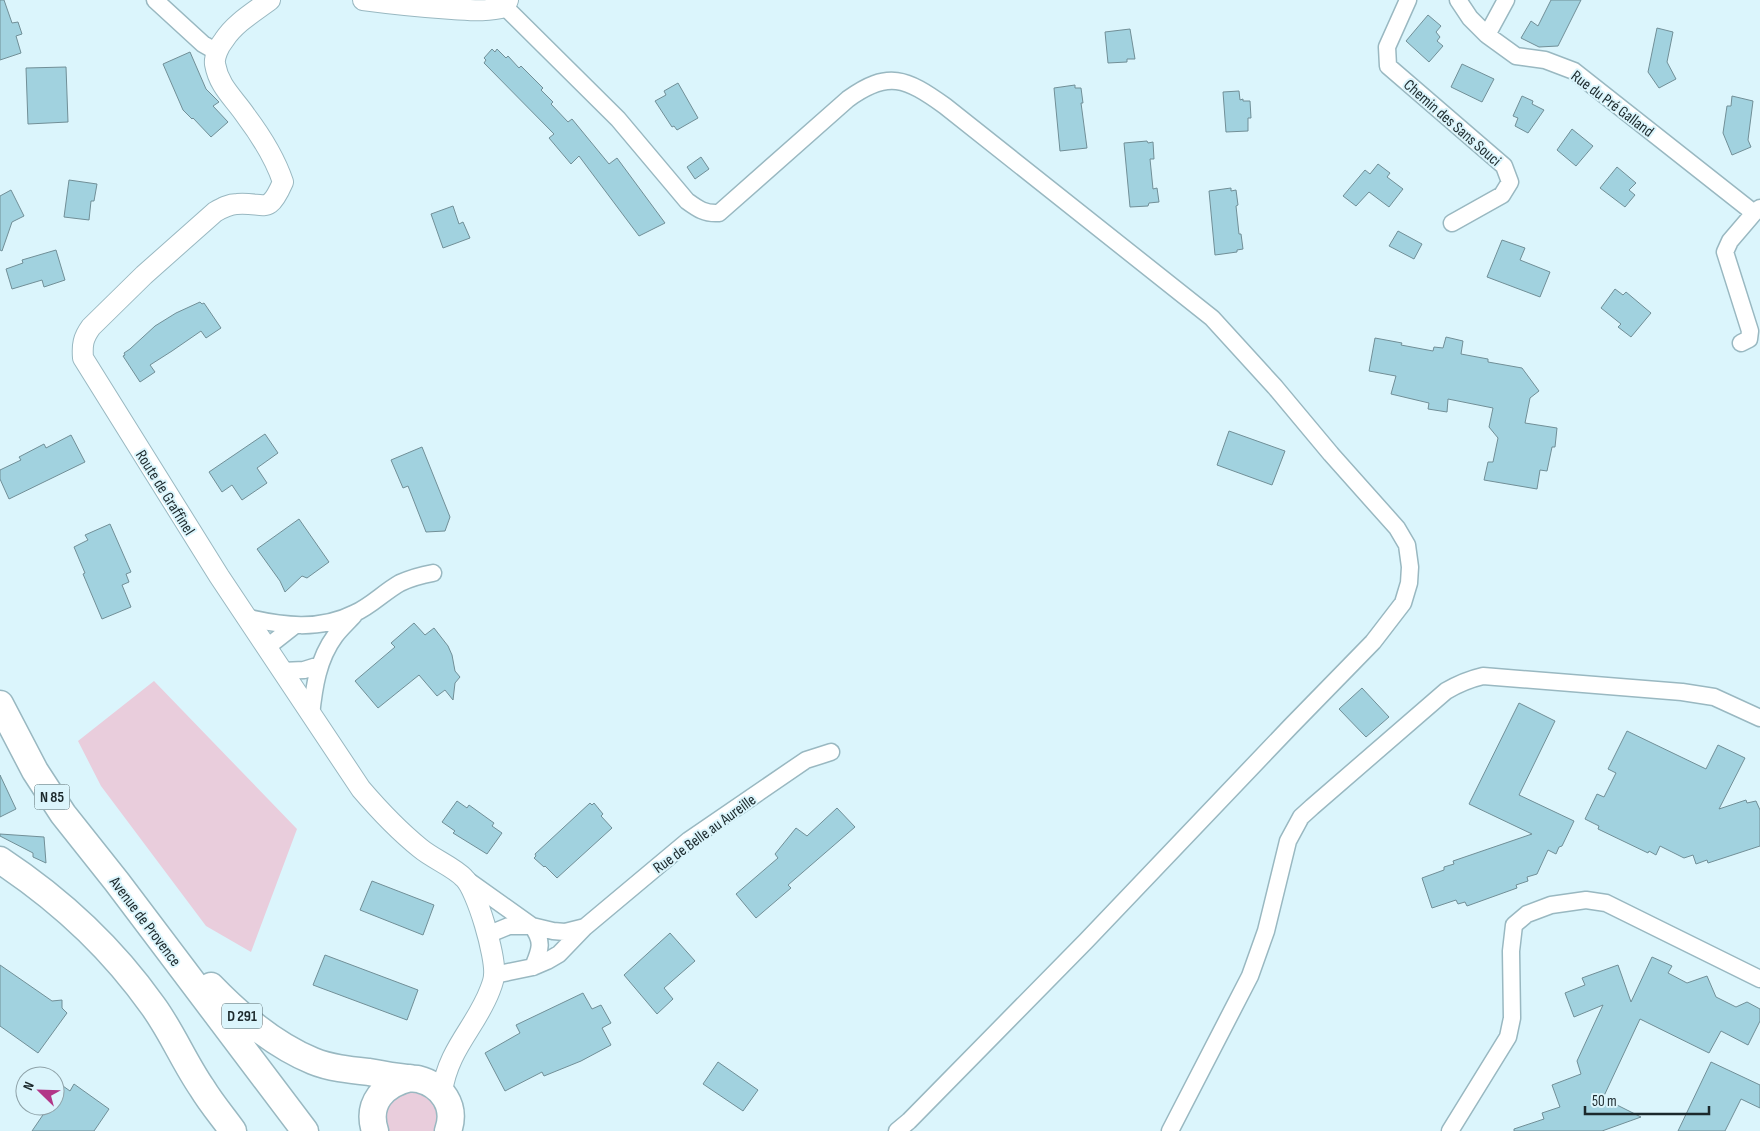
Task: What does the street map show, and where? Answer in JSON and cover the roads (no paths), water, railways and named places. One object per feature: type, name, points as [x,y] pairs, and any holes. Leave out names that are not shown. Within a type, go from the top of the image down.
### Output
[{"type":"main road","name":"Avenue de Provence","points":[[0,704],[36,771],[63,814],[117,882],[305,1131]]},
{"type":"main road","points":[[0,860],[50,896],[76,918],[122,967],[153,1006],[178,1044],[201,1087],[218,1131]]},
{"type":"main road","name":"D 291","points":[[117,882],[230,1006],[278,1043],[296,1054],[315,1062],[342,1068],[414,1078]]},
{"type":"main road","points":[[372,1128],[374,1107],[384,1090],[392,1084],[414,1078],[428,1082],[442,1092],[448,1101],[452,1126]]},
{"type":"main road","points":[[201,1087],[233,1131]]},
{"type":"street","points":[[155,0],[203,44],[217,52],[223,40],[239,23],[270,0]]},
{"type":"street","points":[[363,0],[401,5],[479,10],[495,10],[506,3],[618,119],[687,202],[709,214],[719,213],[848,99],[867,86],[888,80],[904,82],[922,90],[1212,318],[1275,387],[1397,528],[1406,545],[1410,567],[1409,583],[1403,603],[1373,642],[1086,941],[897,1131]]},
{"type":"street","name":"Chemin des Sans Souci","points":[[1408,0],[1387,47],[1388,66],[1504,166],[1510,182],[1502,195],[1452,223]]},
{"type":"street","name":"Rue du Pré Galland","points":[[1458,0],[1470,18],[1486,35],[1516,56],[1545,60],[1574,71],[1757,210]]},
{"type":"street","points":[[1486,35],[1506,0]]},
{"type":"street","name":"Route de Graffinel","points":[[217,52],[214,63],[225,91],[246,115],[264,143],[278,167],[283,182],[275,199],[264,206],[236,204],[226,206],[202,223],[144,275],[91,327],[85,335],[82,344],[83,358],[86,366],[245,617],[361,790],[376,807],[421,849],[465,878]]},
{"type":"street","points":[[1741,343],[1749,339],[1750,331],[1725,252],[1730,240],[1757,210]]},
{"type":"street","points":[[245,617],[273,624],[328,624],[356,613],[400,584],[415,577],[433,573]]},
{"type":"street","points":[[311,715],[314,687],[322,660],[335,636],[356,613]]},
{"type":"street","points":[[266,648],[300,625]]},
{"type":"street","points":[[300,625],[320,637],[322,660]]},
{"type":"street","points":[[282,671],[304,670],[322,660]]},
{"type":"street","points":[[1170,1131],[1250,976],[1266,931],[1288,841],[1296,825],[1312,807],[1446,692],[1457,685],[1483,676],[1674,691],[1714,697],[1760,718]]},
{"type":"street","name":"Rue de Belle au Aureille","points":[[494,975],[533,967],[559,954],[585,927],[689,840],[806,760],[831,752]]},
{"type":"street","points":[[442,1092],[447,1067],[460,1041],[482,1006],[490,990],[494,975],[493,958],[487,935],[478,906],[465,878]]},
{"type":"street","name":"Rue de Belle au Aureille","points":[[465,878],[532,926],[565,932],[585,927]]},
{"type":"street","points":[[1450,1131],[1508,1037],[1512,1018],[1511,951],[1513,930],[1517,921],[1527,914],[1551,905],[1586,900],[1606,903],[1760,979]]},
{"type":"street","points":[[487,935],[509,926],[532,926],[538,934],[540,944],[533,967]]},
{"type":"street","points":[[414,1078],[441,1063],[460,1041]]}]
